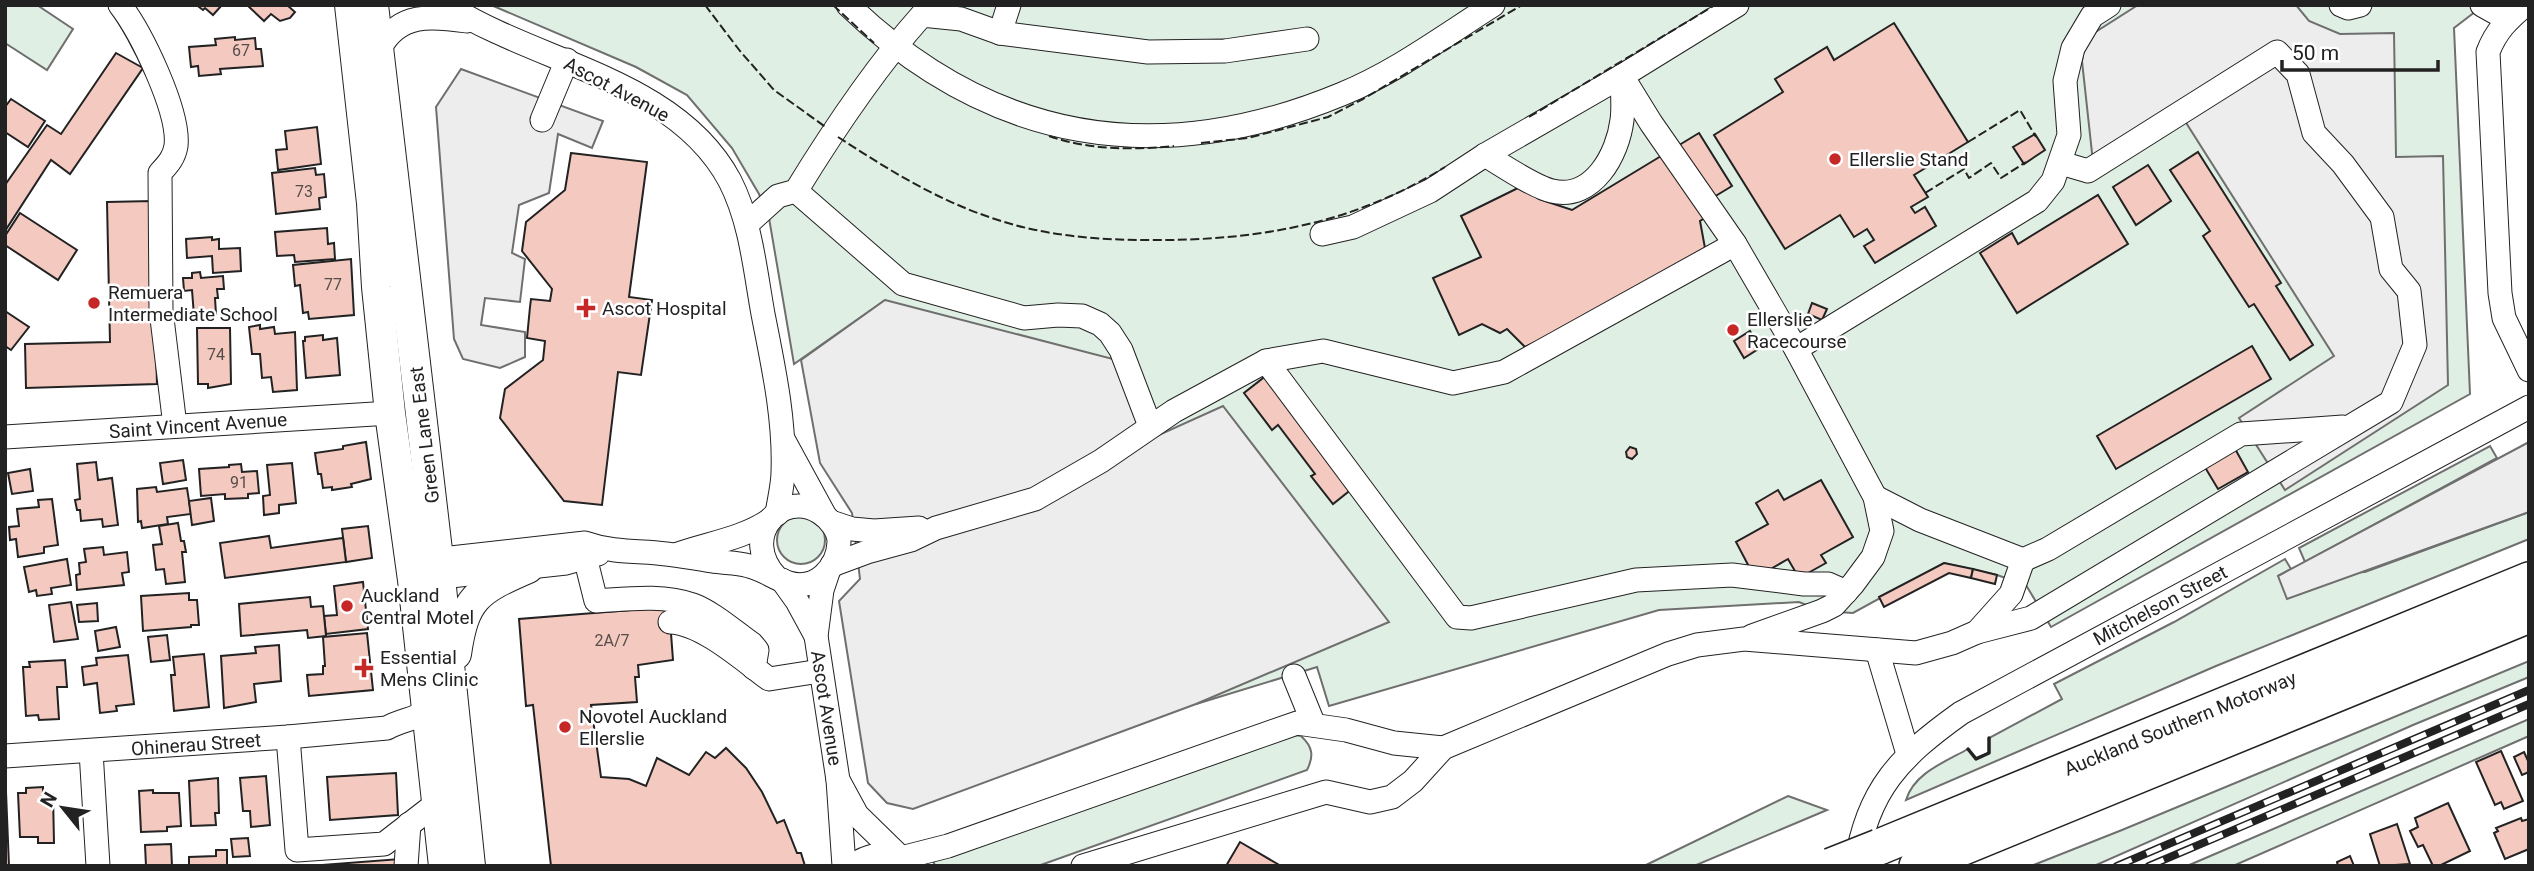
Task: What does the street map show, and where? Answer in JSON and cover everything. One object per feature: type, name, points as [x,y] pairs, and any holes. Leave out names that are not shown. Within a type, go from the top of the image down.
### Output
[{"type":"highway","name":"Auckland Southern Motorway","points":[[1831,866],[1868,856],[2529,580]]},
{"type":"highway","name":"Auckland Southern Motorway","points":[[1917,866],[2529,615]]},
{"type":"main road","name":"Green Lane East","points":[[350,5],[372,203],[377,286],[390,413],[451,688],[470,866]]},
{"type":"main road","name":"Green Lane East","points":[[373,5],[380,48],[425,570],[428,723],[444,866]]},
{"type":"main road","points":[[451,688],[460,626],[469,606],[480,592],[497,581],[528,568]]},
{"type":"street","points":[[120,5],[136,27],[149,55],[175,128],[176,144],[172,160],[160,173],[161,310],[175,426]]},
{"type":"street","name":"Ascot Avenue","points":[[447,5],[474,22],[567,60],[642,98],[676,120],[705,145],[730,181],[747,224],[774,370],[782,437],[783,473],[773,517]]},
{"type":"street","points":[[848,5],[920,65],[982,100],[1055,126],[1100,134],[1186,134],[1252,124],[1343,94],[1415,55],[1493,5]]},
{"type":"street","points":[[1000,33],[1009,5]]},
{"type":"street","points":[[1322,234],[1353,228],[1430,191],[1485,155],[1622,76],[1737,5]]},
{"type":"street","points":[[1796,349],[2037,201],[2053,181],[2069,135],[2065,81],[2073,48],[2092,16],[2109,5]]},
{"type":"street","points":[[2341,5],[2348,8],[2360,5]]},
{"type":"street","points":[[2482,5],[2516,12],[2494,38],[2488,52],[2500,293],[2504,318],[2529,370]]},
{"type":"street","points":[[747,224],[778,196],[796,191],[831,133],[894,46],[922,15],[961,19],[1000,33],[1148,52],[1225,51],[1307,39]]},
{"type":"street","name":"Ascot Avenue","points":[[380,48],[385,39],[413,19],[474,22]]},
{"type":"street","points":[[1083,866],[1326,792],[1370,802],[1392,797],[1413,781],[1443,748],[1668,654],[1697,645],[1744,639],[1916,653],[1952,643],[1976,632],[2031,618],[2391,402],[2415,345],[2409,291],[2390,269],[2382,217],[2343,164],[2314,133],[2298,74],[2277,52],[2088,171],[2060,163]]},
{"type":"street","points":[[542,120],[567,60]]},
{"type":"street","points":[[1485,155],[1549,191],[1568,194],[1591,183],[1611,160],[1622,120],[1622,76]]},
{"type":"street","points":[[1622,76],[1651,123],[1735,244],[1796,349],[1875,498],[1882,531],[1873,557],[1834,605],[1744,639]]},
{"type":"street","points":[[796,191],[902,284],[1024,318],[1082,316],[1100,324],[1110,333],[1121,350],[1150,426]]},
{"type":"street","points":[[425,570],[585,543],[607,551],[678,554],[749,565],[790,583],[810,583],[830,569],[867,552],[911,540],[936,528],[1035,499],[1101,461],[1150,426],[1266,361],[1323,351],[1453,383],[1504,372],[1735,244]]},
{"type":"street","points":[[1266,361],[1457,617],[1471,618],[1636,580],[1732,575],[1804,584],[1828,584],[1846,592]]},
{"type":"street","name":"Mitchelson Street","points":[[1868,856],[1861,836],[1875,800],[1893,772],[1908,754],[1961,713],[2529,407]]},
{"type":"street","name":"Saint Vincent Avenue","points":[[5,437],[390,413]]},
{"type":"street","points":[[1875,498],[1920,520],[2023,560],[2048,549],[2241,434],[2350,426]]},
{"type":"street","name":"Ascot Avenue","points":[[782,437],[828,519]]},
{"type":"street","points":[[678,554],[757,529],[773,517],[800,506],[814,509],[828,519],[852,528],[874,531],[936,528]]},
{"type":"street","points":[[773,517],[763,532],[760,543],[766,566],[779,578]]},
{"type":"street","points":[[828,519],[839,539],[836,561],[830,569]]},
{"type":"street","points":[[425,570],[528,568],[566,563],[607,551]]},
{"type":"street","points":[[585,557],[596,601],[649,598],[695,605],[752,644],[757,650],[754,668]]},
{"type":"street","points":[[1976,632],[2011,594],[2023,560]]},
{"type":"street","name":"Ascot Avenue","points":[[830,569],[822,590],[816,636],[838,780],[844,866]]},
{"type":"street","name":"Ascot Avenue","points":[[779,578],[797,601],[816,636]]},
{"type":"street","points":[[670,622],[681,622],[698,629],[769,679],[820,671]]},
{"type":"street","points":[[1877,650],[1908,754]]},
{"type":"street","points":[[1294,676],[1314,726]]},
{"type":"street","name":"Ohinerau Street","points":[[5,756],[387,728],[399,720],[413,719],[428,723]]},
{"type":"street","points":[[852,866],[875,854],[888,854],[907,862],[1297,723],[1346,730],[1394,743],[1443,748]]},
{"type":"street","points":[[288,737],[297,858],[384,844],[437,803]]},
{"type":"street","points":[[91,751],[97,866]]},
{"type":"street","name":"Ascot Avenue","points":[[838,780],[857,815],[907,862]]},
{"type":"street","points":[[406,866],[409,824]]},
{"type":"green space","points":[[5,5],[37,5],[73,29],[47,70],[5,43]]},
{"type":"green space","name":"Ellerslie Racecourse","points":[[491,5],[2484,5],[2454,28],[2470,394],[2051,627],[2026,585],[1997,575],[1944,563],[1853,613],[1822,611],[1799,602],[1659,610],[1329,706],[1317,667],[1196,704],[885,300],[794,364],[769,218],[759,194],[732,148],[687,95],[636,67]]},
{"type":"green space","points":[[2490,446],[2497,458],[2305,562],[2299,548]]},
{"type":"green space","points":[[2529,512],[2529,539],[2216,666],[1906,800],[1916,782],[1931,769],[1968,749],[1976,758],[1989,753],[1989,738],[2062,699],[2054,684],[2174,622],[2285,559],[2291,569],[2278,576],[2365,572]]},
{"type":"green space","points":[[801,516],[818,523],[825,540],[818,557],[801,564],[784,557],[777,540],[784,523]]},
{"type":"green space","points":[[2529,661],[2529,677],[2413,725],[2094,866],[2031,866],[2122,830]]},
{"type":"green space","points":[[2529,719],[2529,736],[2233,866],[2187,866]]},
{"type":"green space","points":[[1289,734],[1301,736],[1310,748],[1311,760],[1307,770],[1038,866],[935,866],[932,857]]},
{"type":"green space","points":[[1788,796],[1827,810],[1694,866],[1644,866]]},
{"type":"shaded area","points":[[2138,5],[2296,5],[2309,21],[2340,34],[2394,33],[2396,157],[2443,156],[2448,385],[2285,490],[2239,418],[2334,356],[2176,107],[2093,162],[2082,61],[2084,50],[2094,33]]},
{"type":"shaded area","points":[[461,69],[603,121],[592,148],[558,134],[549,193],[519,205],[512,253],[525,259],[520,302],[485,298],[481,325],[525,332],[525,357],[500,368],[463,359],[454,339],[436,107]]},
{"type":"shaded area","points":[[885,300],[1113,359],[1148,440],[1223,406],[1389,622],[1196,704],[913,809],[887,803],[868,783],[839,601],[860,579],[852,513],[820,463],[801,360]]},
{"type":"shaded area","points":[[2529,442],[2529,512],[2287,599],[2278,576]]},
{"type":"building","points":[[222,5],[213,15],[205,8],[203,10],[199,7]]},
{"type":"building","points":[[247,5],[287,5],[295,12],[290,18],[280,21],[271,14],[264,21]]},
{"type":"building","name":"Ellerslie Stand","points":[[1894,23],[1968,142],[1914,175],[1928,197],[1911,207],[1915,213],[1925,207],[1936,226],[1875,263],[1864,246],[1874,240],[1867,229],[1854,237],[1840,215],[1785,249],[1714,135],[1783,92],[1775,79],[1827,47],[1834,60]]},
{"type":"building","points":[[235,37],[235,40],[255,38],[256,49],[261,49],[263,66],[220,69],[221,74],[199,76],[198,66],[191,67],[189,47],[216,45],[215,39]]},
{"type":"building","points":[[116,53],[143,68],[70,174],[51,160],[5,231],[5,185],[47,125],[61,134]]},
{"type":"building","points":[[11,99],[45,121],[28,147],[5,132],[5,107]]},
{"type":"building","points":[[317,127],[321,164],[278,170],[276,150],[287,149],[285,131]]},
{"type":"building","points":[[1699,133],[1732,186],[1709,200],[1708,216],[1700,221],[1705,248],[1595,314],[1525,347],[1507,329],[1500,333],[1482,324],[1459,335],[1433,278],[1481,257],[1461,216],[1522,186],[1539,199],[1572,210]]},
{"type":"building","points":[[2035,134],[2045,150],[2024,164],[2013,147]]},
{"type":"building","points":[[2198,152],[2281,283],[2276,286],[2313,345],[2290,360],[2254,304],[2249,307],[2203,236],[2210,231],[2170,170]]},
{"type":"building","points":[[571,153],[647,162],[629,297],[652,300],[641,375],[618,372],[602,505],[564,501],[500,418],[505,389],[543,360],[545,341],[527,338],[531,299],[550,301],[552,289],[522,251],[526,222],[565,190]]},
{"type":"building","points":[[2148,165],[2171,201],[2136,225],[2113,187]]},
{"type":"building","points":[[315,168],[316,175],[324,174],[326,197],[319,198],[320,209],[276,214],[272,173]]},
{"type":"building","points":[[2098,195],[2128,244],[2017,313],[1980,253],[2012,233],[2018,244]]},
{"type":"building","points":[[152,201],[157,384],[26,388],[25,344],[110,342],[107,202]]},
{"type":"building","points":[[20,213],[77,250],[58,280],[5,245],[5,236]]},
{"type":"building","points":[[327,228],[328,244],[334,243],[335,259],[295,262],[294,255],[277,256],[275,232]]},
{"type":"building","points":[[212,237],[212,240],[219,239],[219,249],[240,248],[241,271],[213,273],[212,256],[187,258],[186,239]]},
{"type":"building","points":[[351,259],[354,315],[309,319],[308,312],[303,313],[300,285],[295,286],[293,265]]},
{"type":"building","points":[[200,272],[201,278],[223,276],[224,289],[217,289],[218,298],[215,298],[216,314],[194,316],[192,290],[184,291],[183,278],[192,278],[192,273]]},
{"type":"building","points":[[1812,303],[1827,309],[1822,320],[1808,314]]},
{"type":"building","points":[[5,311],[29,327],[11,350],[5,346]]},
{"type":"building","points":[[260,325],[260,329],[274,327],[275,334],[295,332],[297,390],[273,392],[271,377],[262,378],[260,354],[252,354],[249,327]]},
{"type":"building","points":[[197,328],[230,328],[231,384],[208,388],[208,384],[198,384]]},
{"type":"building","points":[[1750,331],[1760,348],[1744,358],[1734,341]]},
{"type":"building","points":[[323,335],[323,340],[337,338],[340,375],[306,378],[303,341],[305,337]]},
{"type":"building","points":[[2252,346],[2271,379],[2116,469],[2097,436]]},
{"type":"building","points":[[1267,375],[1353,488],[1333,504],[1311,476],[1315,474],[1278,425],[1272,430],[1244,393]]},
{"type":"building","points":[[366,442],[371,479],[351,484],[352,487],[332,490],[332,487],[323,488],[315,453]]},
{"type":"building","points":[[1630,447],[1636,449],[1637,454],[1632,459],[1627,457],[1626,452]]},
{"type":"building","points":[[2234,447],[2248,472],[2218,489],[2203,464]]},
{"type":"building","points":[[183,460],[186,480],[163,484],[160,463]]},
{"type":"building","points":[[96,462],[98,480],[112,478],[118,525],[103,527],[102,519],[81,521],[80,510],[77,510],[75,500],[80,499],[77,464]]},
{"type":"building","points":[[292,463],[296,503],[279,505],[279,513],[264,515],[263,496],[270,495],[267,465]]},
{"type":"building","points":[[241,464],[242,472],[257,471],[259,493],[248,494],[248,498],[225,499],[225,494],[201,496],[199,469]]},
{"type":"building","points":[[30,469],[33,491],[12,494],[8,473]]},
{"type":"building","points":[[1821,480],[1853,537],[1821,555],[1826,563],[1799,578],[1788,559],[1755,578],[1736,542],[1768,524],[1756,503],[1778,490],[1784,500]]},
{"type":"building","points":[[156,487],[157,492],[187,488],[191,514],[167,517],[168,524],[142,528],[141,521],[138,522],[137,489]]},
{"type":"building","points":[[211,498],[214,521],[192,525],[189,501]]},
{"type":"building","points":[[52,499],[58,545],[44,547],[44,553],[18,557],[16,539],[10,540],[9,527],[19,526],[17,509],[39,507],[38,500]]},
{"type":"building","points":[[178,523],[186,552],[182,552],[185,582],[166,584],[164,569],[156,570],[153,545],[162,544],[159,526]]},
{"type":"building","points":[[368,526],[372,558],[346,562],[342,529]]},
{"type":"building","points":[[269,536],[271,548],[343,538],[346,562],[225,578],[220,543]]},
{"type":"building","points":[[103,547],[104,555],[127,552],[129,572],[122,573],[124,585],[77,590],[76,575],[80,574],[79,563],[86,562],[84,549]]},
{"type":"building","points":[[67,559],[71,585],[51,588],[52,594],[37,596],[36,590],[29,592],[24,567]]},
{"type":"building","points":[[1944,563],[1973,569],[1971,578],[1949,573],[1884,607],[1879,597]]},
{"type":"building","points":[[1973,569],[1997,575],[1995,584],[1971,578]]},
{"type":"building","points":[[363,582],[368,629],[326,634],[324,616],[337,615],[334,586]]},
{"type":"building","points":[[189,593],[189,600],[197,600],[199,625],[143,631],[141,596]]},
{"type":"building","points":[[310,597],[311,607],[323,606],[326,636],[308,638],[307,630],[241,636],[239,604]]},
{"type":"building","points":[[71,602],[78,639],[54,642],[49,605]]},
{"type":"building","points":[[97,603],[98,621],[79,622],[77,605]]},
{"type":"building","name":"Novotel Auckland Ellerslie","points":[[669,607],[673,660],[638,665],[639,677],[635,677],[637,702],[591,705],[601,777],[629,779],[646,786],[657,758],[689,775],[706,752],[715,758],[726,748],[746,768],[762,792],[777,823],[784,820],[805,866],[551,866],[533,705],[526,706],[519,619]]},
{"type":"building","points":[[116,627],[120,647],[98,651],[95,631]]},
{"type":"building","points":[[367,633],[373,690],[309,696],[307,675],[323,674],[325,666],[323,637]]},
{"type":"building","points":[[167,635],[170,660],[151,662],[148,637]]},
{"type":"building","points":[[279,645],[281,681],[254,684],[256,702],[224,708],[221,656],[256,653],[255,647]]},
{"type":"building","points":[[204,654],[209,707],[174,711],[171,675],[175,675],[173,657]]},
{"type":"building","points":[[128,655],[134,704],[116,706],[117,711],[100,713],[97,683],[84,685],[82,667],[97,665],[96,658]]},
{"type":"building","points":[[65,660],[67,687],[57,687],[59,719],[39,720],[38,715],[26,716],[23,667],[30,667],[29,662]]},
{"type":"building","points":[[2501,751],[2523,801],[2504,809],[2501,802],[2495,805],[2476,762]]},
{"type":"building","points":[[2524,752],[2529,763],[2529,772],[2522,775],[2514,757]]},
{"type":"building","points":[[396,773],[398,815],[330,820],[327,777]]},
{"type":"building","points":[[266,776],[270,825],[251,827],[250,811],[243,811],[240,778]]},
{"type":"building","points":[[218,778],[219,813],[215,813],[216,825],[191,826],[189,781]]},
{"type":"building","points":[[43,787],[43,794],[53,794],[54,843],[38,843],[38,837],[20,837],[18,793],[26,793],[26,788]]},
{"type":"building","points":[[153,790],[153,793],[179,793],[181,826],[167,827],[167,831],[141,832],[139,791]]},
{"type":"building","points":[[6,792],[9,866],[5,866]]},
{"type":"building","points":[[2448,803],[2470,851],[2439,866],[2433,866],[2423,845],[2418,847],[2410,831],[2418,827],[2415,818]]},
{"type":"building","points":[[2521,818],[2522,821],[2529,819],[2529,849],[2505,859],[2494,833],[2498,831],[2496,828]]},
{"type":"building","points":[[2397,824],[2410,864],[2380,866],[2370,834]]},
{"type":"building","points":[[248,838],[250,856],[233,857],[231,839]]},
{"type":"building","points":[[1240,842],[1281,866],[1226,866]]},
{"type":"building","points":[[171,844],[172,866],[146,866],[145,845]]},
{"type":"building","points":[[216,850],[227,850],[227,866],[189,866],[189,857],[216,856]]},
{"type":"building","points":[[2350,856],[2354,866],[2338,866],[2337,862]]},
{"type":"building","points":[[400,859],[401,866],[309,866]]},
{"type":"railway","points":[[2117,866],[2529,690]]},
{"type":"railway","points":[[2149,866],[2529,704]]},
{"type":"fence","points":[[705,5],[774,90],[827,128]]},
{"type":"fence","points":[[833,5],[874,43]]},
{"type":"fence","points":[[1201,143],[1248,138],[1328,117],[1522,5]]},
{"type":"fence","points":[[1529,117],[1715,5]]},
{"type":"fence","points":[[1968,142],[2020,110],[2036,137]]},
{"type":"fence","points":[[1049,136],[1111,148],[1174,146]]},
{"type":"fence","points":[[838,137],[915,184],[976,212],[1035,230],[1111,239],[1228,237],[1303,225],[1375,203],[1411,187],[1445,167]]},
{"type":"fence","points":[[1925,193],[1964,169],[1969,178],[1991,163],[2001,178],[2026,162]]},
{"type":"wall","points":[[1968,749],[1976,759],[1989,753],[1989,738]]},
{"type":"place","name":"Ellerslie Stand","points":[[1835,159]]},
{"type":"place","name":"Remuera Intermediate School","points":[[94,303]]},
{"type":"place","name":"Ascot Hospital","points":[[586,308]]},
{"type":"place","name":"Ellerslie Racecourse","points":[[1733,330]]},
{"type":"place","name":"Auckland Central Motel","points":[[347,606]]},
{"type":"place","name":"Essential Mens Clinic","points":[[364,668]]},
{"type":"place","name":"Novotel Auckland Ellerslie","points":[[565,727]]}]
